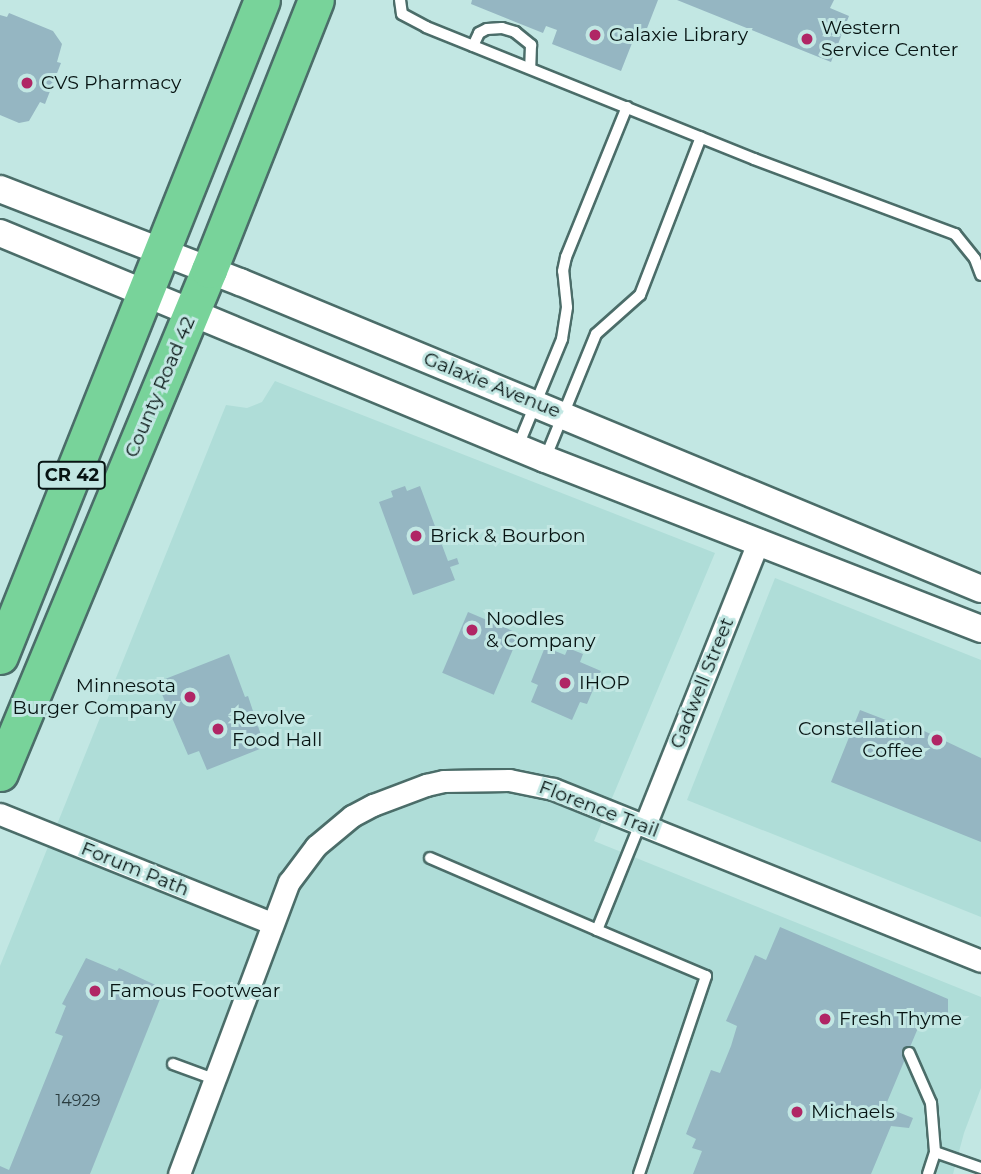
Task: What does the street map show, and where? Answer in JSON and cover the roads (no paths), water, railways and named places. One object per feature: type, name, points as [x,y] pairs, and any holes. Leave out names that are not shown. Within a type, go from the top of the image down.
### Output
[{"type":"highway","name":"CR 42","points":[[0,656],[262,0]]},
{"type":"highway","name":"County Road 42","points":[[0,773],[209,270],[316,0]]},
{"type":"street","name":"Galaxie Avenue","points":[[0,188],[563,414],[981,589]]},
{"type":"street","points":[[0,233],[545,459],[981,629]]},
{"type":"street","name":"Gadwell Street","points":[[643,825],[758,540]]},
{"type":"street","name":"Florence Trail","points":[[179,1174],[289,881],[316,846],[373,804],[435,783],[488,780],[531,783],[570,795],[981,961]]},
{"type":"street","name":"Forum Path","points":[[0,814],[271,923]]},
{"type":"lane","points":[[400,0],[402,13],[473,46],[955,234],[975,259],[981,275]]},
{"type":"lane","points":[[473,46],[479,33],[487,29],[502,28],[515,32],[531,46],[530,68]]},
{"type":"lane","points":[[518,446],[562,339],[567,307],[563,286],[566,257],[626,107]]},
{"type":"lane","points":[[545,459],[596,334],[640,295],[701,137]]},
{"type":"lane","points":[[597,930],[643,825]]},
{"type":"lane","points":[[430,858],[706,976],[639,1174]]},
{"type":"lane","points":[[909,1053],[931,1103],[935,1152],[928,1174]]},
{"type":"lane","points":[[173,1064],[214,1079]]},
{"type":"lane","points":[[935,1152],[981,1168]]},
{"type":"place","name":"Galaxie Library","points":[[595,35]]},
{"type":"place","name":"Western Service Center","points":[[807,39]]},
{"type":"place","name":"CVS Pharmacy","points":[[27,83]]},
{"type":"place","name":"Brick & Bourbon","points":[[416,536]]},
{"type":"place","name":"Noodles & Company","points":[[472,630]]},
{"type":"place","name":"IHOP","points":[[565,683]]},
{"type":"place","name":"Minnesota Burger Company","points":[[190,697]]},
{"type":"place","name":"Revolve Food Hall","points":[[218,729]]},
{"type":"place","name":"Constellation Coffee","points":[[937,740]]},
{"type":"place","name":"Famous Footwear","points":[[95,991]]},
{"type":"place","name":"Fresh Thyme","points":[[825,1019]]},
{"type":"place","name":"Michaels","points":[[797,1112]]}]
